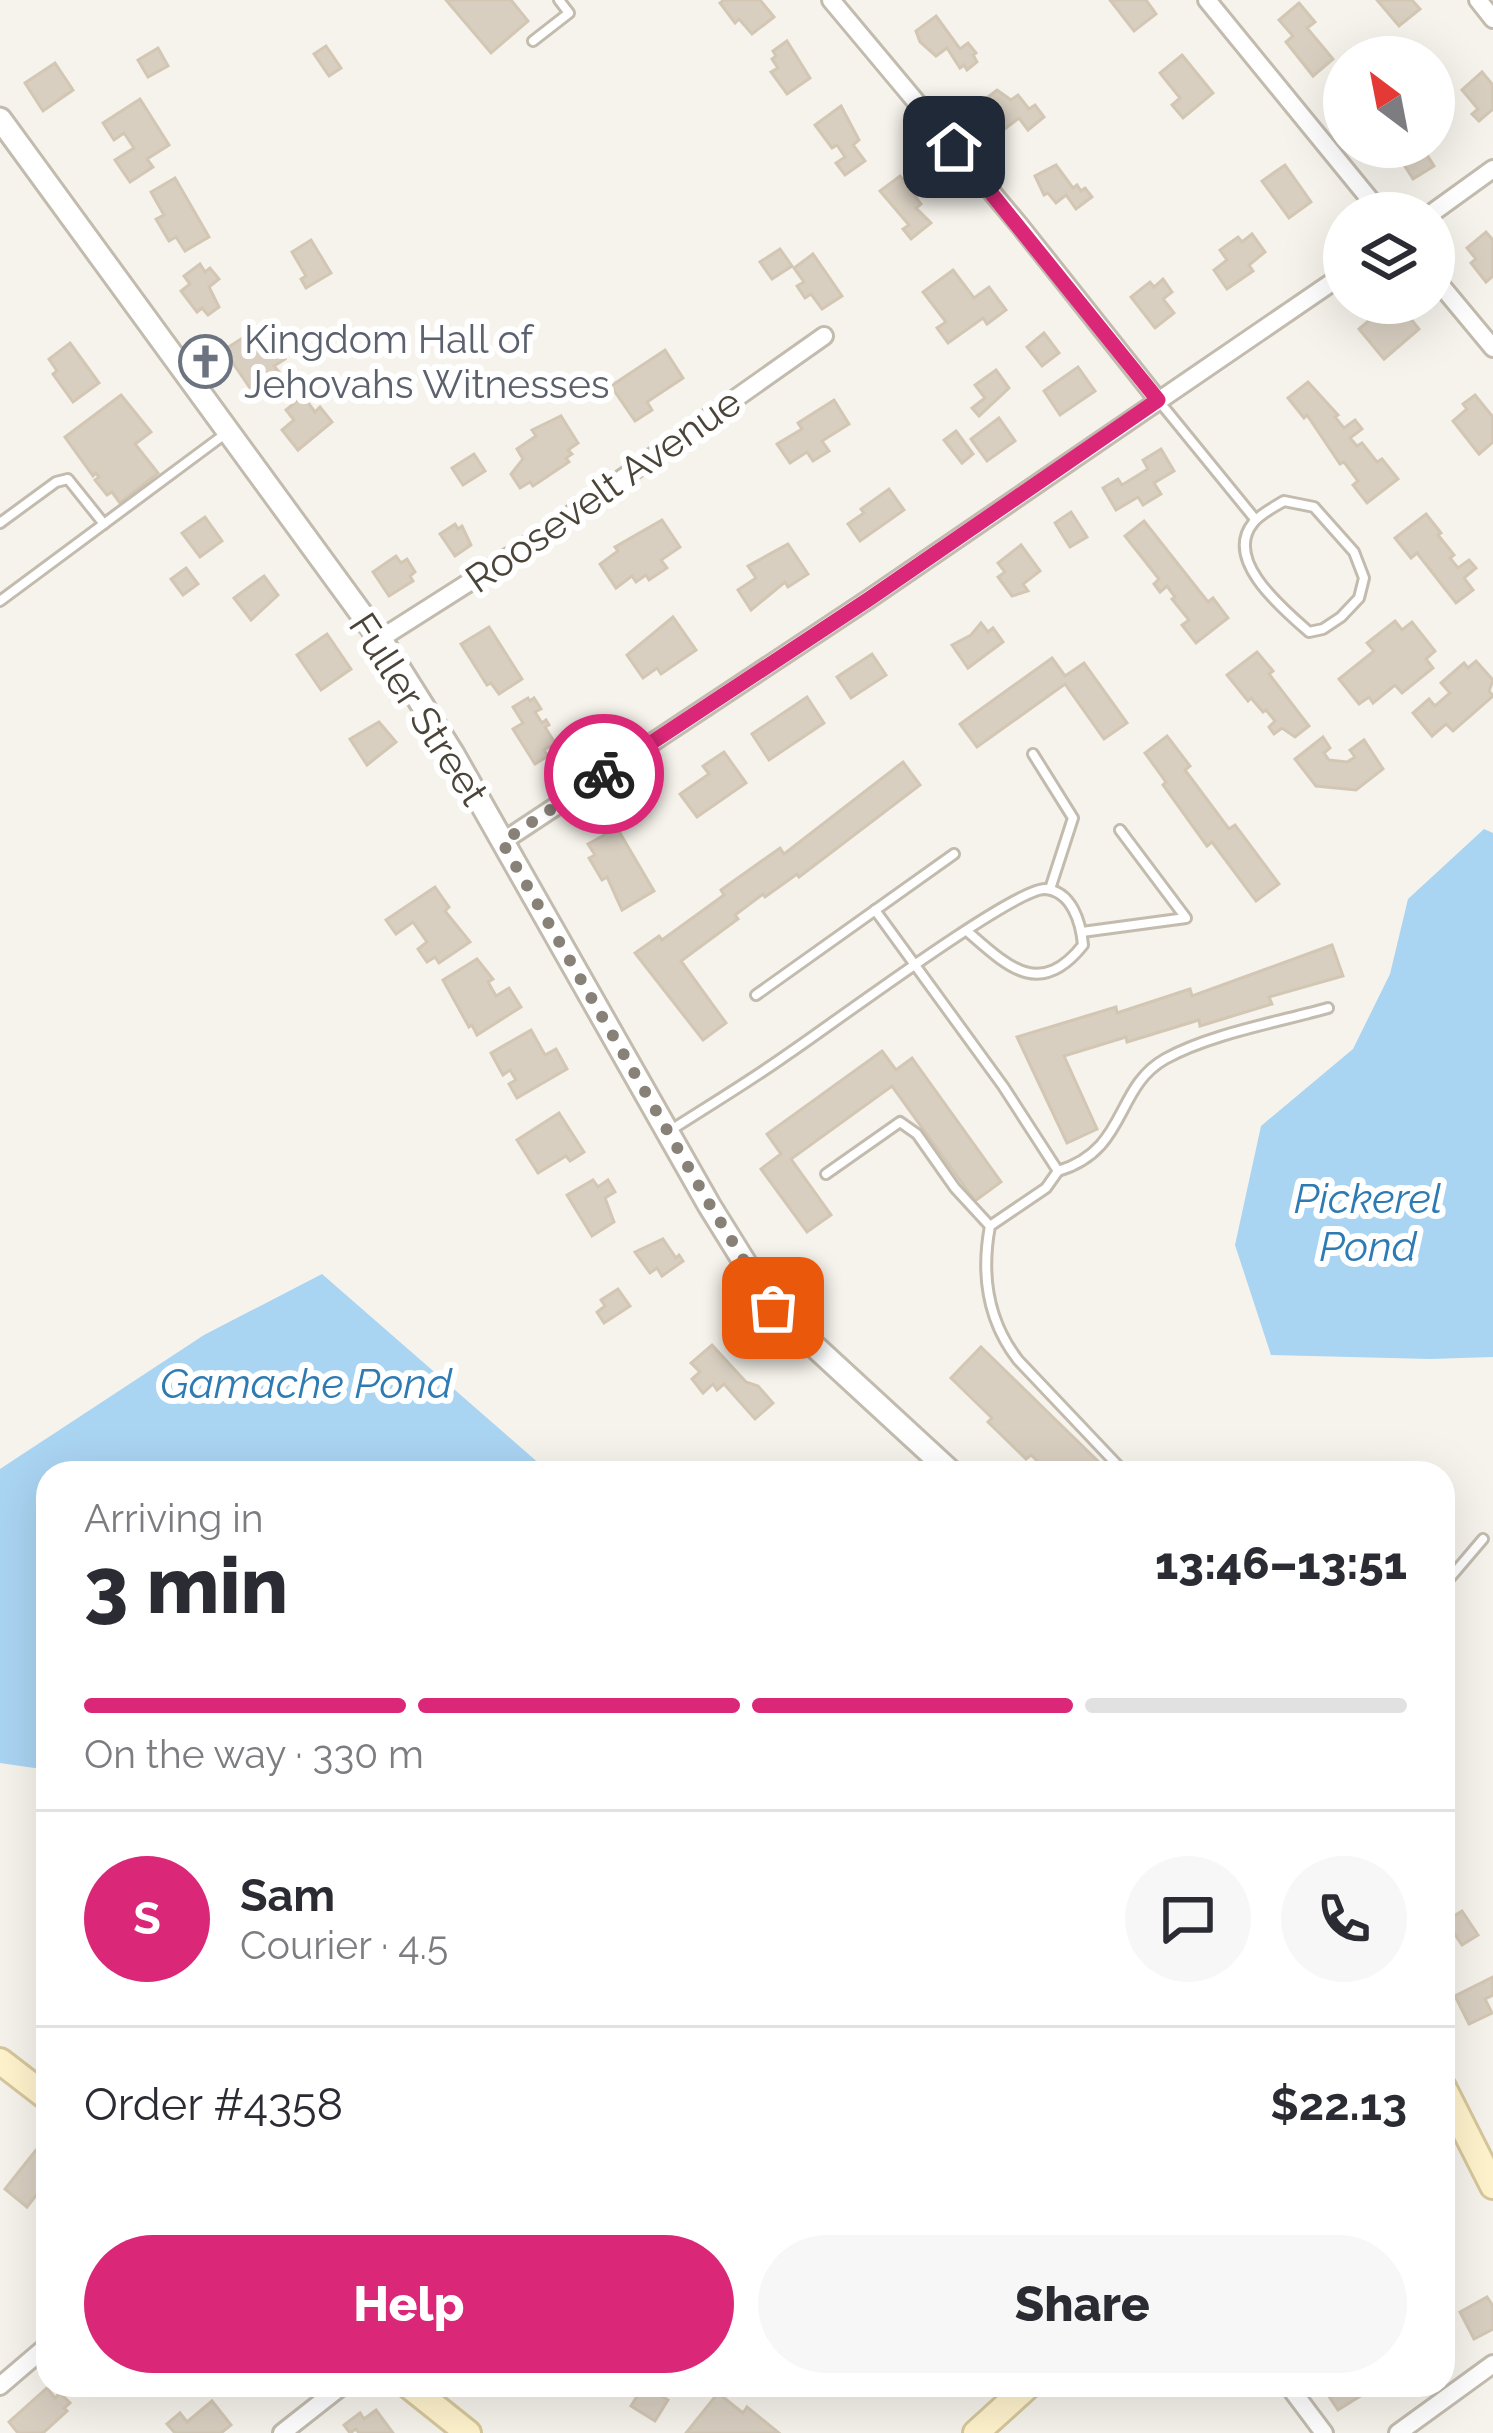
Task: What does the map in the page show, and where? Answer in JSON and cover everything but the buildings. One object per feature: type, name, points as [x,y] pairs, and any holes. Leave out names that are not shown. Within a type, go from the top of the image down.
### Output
[{"type":"main road","points":[[2,2067],[36,2090]]},
{"type":"main road","points":[[1455,2111],[1493,2186]]},
{"type":"main road","points":[[423,2397],[468,2433]]},
{"type":"main road","points":[[976,2433],[1016,2397]]},
{"type":"street","points":[[831,0],[1158,400]]},
{"type":"street","points":[[1207,0],[1364,192]]},
{"type":"street","points":[[1478,0],[1493,20]]},
{"type":"street","name":"Fuller Street","points":[[0,119],[380,639],[773,1308],[939,1461]]},
{"type":"street","points":[[1455,196],[1493,169]]},
{"type":"street","points":[[502,842],[869,599],[1323,288]]},
{"type":"street","points":[[1455,303],[1493,348]]},
{"type":"street","name":"Roosevelt Avenue","points":[[380,639],[531,543],[824,336]]},
{"type":"street","points":[[0,2386],[36,2355]]},
{"type":"street","points":[[1455,2392],[1493,2364]]},
{"type":"street","points":[[282,2433],[328,2397]]},
{"type":"street","points":[[1297,2397],[1324,2433]]},
{"type":"street","points":[[1398,2433],[1448,2397]]},
{"type":"lane","points":[[533,40],[569,13],[559,0]]},
{"type":"lane","points":[[1158,400],[1255,519]]},
{"type":"lane","points":[[0,601],[229,432]]},
{"type":"lane","points":[[0,523],[56,482],[68,479],[104,524]]},
{"type":"lane","points":[[1284,501],[1314,507],[1354,553],[1364,578],[1359,598],[1323,629],[1309,632],[1244,558],[1244,538],[1255,519],[1284,501]]},
{"type":"lane","points":[[1033,754],[1072,818],[1050,889]]},
{"type":"lane","points":[[1082,932],[1186,918],[1120,830]]},
{"type":"lane","points":[[756,995],[954,854]]},
{"type":"lane","points":[[670,1130],[784,1057],[914,966],[967,931],[1031,891],[1050,889],[1066,899],[1081,922],[1083,945],[1065,968],[1035,976],[1004,963],[967,931]]},
{"type":"lane","points":[[875,910],[1003,1086],[1058,1171]]},
{"type":"lane","points":[[1114,1461],[1003,1341],[983,1262],[990,1226],[1046,1188],[1058,1171],[1083,1164],[1104,1144],[1136,1085],[1163,1060],[1328,1008]]},
{"type":"lane","points":[[826,1174],[900,1122],[916,1134],[990,1226]]},
{"type":"lane","points":[[1455,1572],[1483,1539]]},
{"type":"water","name":"Pickerel Pond","points":[[1484,829],[1493,833],[1493,1357],[1271,1355],[1235,1245],[1261,1126],[1353,1049],[1390,974],[1408,899]]},
{"type":"water","name":"Gamache Pond","points":[[322,1274],[536,1461],[36,1461],[36,1768],[0,1763],[0,1469],[204,1335]]},
{"type":"way so far","points":[[604,774],[502,842],[773,1308]]},
{"type":"place","name":"Kingdom Hall of Jehovahs Witnesses","points":[[205,361]]},
{"type":"route","points":[[604,774],[1158,400],[954,147]]}]
